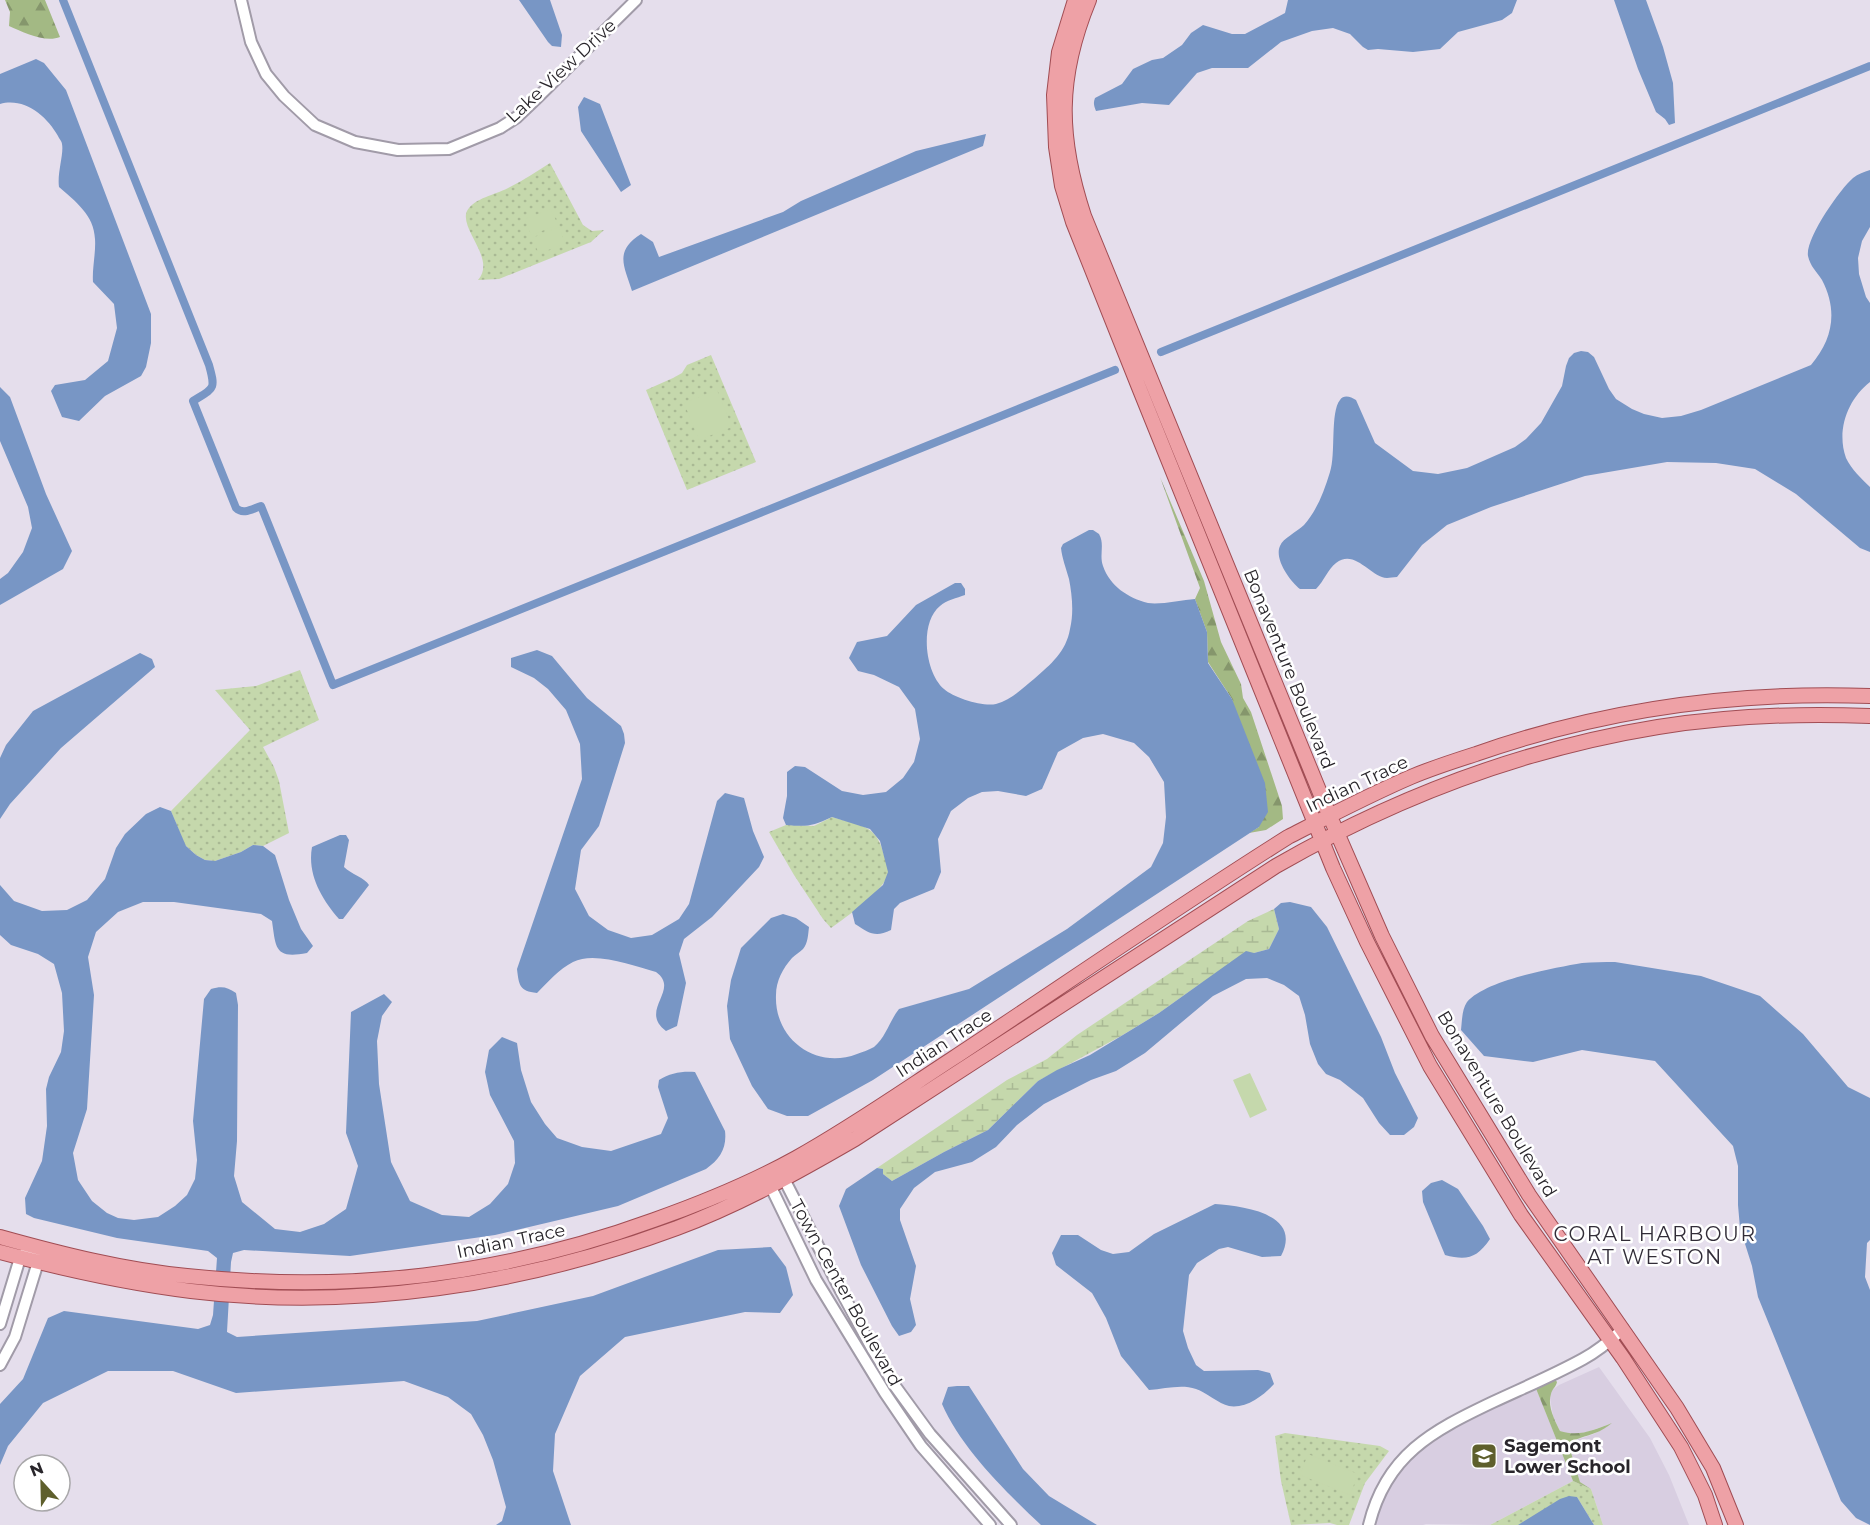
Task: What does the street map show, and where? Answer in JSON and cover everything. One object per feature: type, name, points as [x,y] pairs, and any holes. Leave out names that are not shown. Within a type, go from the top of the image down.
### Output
[{"type":"main road","name":"Bonaventure Boulevard","points":[[1075,0],[1059,52],[1054,84],[1053,122],[1062,186],[1073,222],[1322,840],[1367,942],[1430,1066],[1521,1215],[1611,1340],[1681,1447],[1705,1494],[1715,1525]]},
{"type":"main road","name":"Bonaventure Boulevard","points":[[1089,0],[1071,55],[1065,95],[1067,146],[1074,184],[1084,216],[1329,815],[1382,936],[1432,1036],[1529,1195],[1677,1408],[1713,1468],[1736,1525]]},
{"type":"main road","name":"Indian Trace","points":[[781,1173],[1248,862],[1329,815],[1413,776],[1521,738],[1586,721],[1668,705],[1784,696],[1870,696]]},
{"type":"main road","name":"Indian Trace","points":[[0,1252],[104,1277],[233,1287],[293,1297],[388,1294],[469,1284],[523,1274],[617,1249],[678,1228],[781,1173],[855,1139],[1247,885],[1322,840],[1458,779],[1519,759],[1658,727],[1768,716],[1827,714],[1870,716]]},
{"type":"main road","name":"Indian Trace","points":[[0,1238],[115,1265],[185,1276],[205,1285]]},
{"type":"street","name":"Lake View Drive","points":[[241,0],[251,42],[266,74],[284,96],[315,125],[355,142],[398,150],[449,149],[500,128],[517,117],[636,0]]},
{"type":"street","name":"Town Center Boulevard","points":[[781,1173],[841,1291],[895,1386],[930,1434],[1010,1524]]},
{"type":"street","name":"Town Center Boulevard","points":[[768,1180],[816,1280],[885,1393],[921,1446],[990,1525]]},
{"type":"street","points":[[0,1324],[20,1258],[32,1246],[38,1262],[15,1337],[0,1365]]},
{"type":"street","points":[[1369,1525],[1372,1510],[1389,1476],[1411,1450],[1444,1426],[1586,1358],[1623,1329]]},
{"type":"shaded area","points":[[1599,1367],[1650,1438],[1669,1475],[1689,1525],[1603,1525],[1591,1489],[1580,1482],[1569,1446],[1576,1440],[1594,1434],[1610,1424],[1572,1435],[1560,1431],[1553,1416],[1550,1398],[1551,1391],[1559,1385]]},
{"type":"shaded area","name":"Sagemont Lower School","points":[[1534,1383],[1573,1481],[1490,1525],[1369,1525],[1372,1510],[1411,1450]]},
{"type":"green space","points":[[5,0],[45,0],[60,37],[41,38],[9,26],[10,12]]},
{"type":"green space","points":[[550,163],[583,225],[592,231],[604,230],[591,242],[499,279],[478,280],[483,271],[483,262],[467,223],[466,215],[469,208]]},
{"type":"green space","points":[[551,209],[558,225],[531,235],[525,219]]},
{"type":"green space","points":[[559,227],[565,243],[539,254],[532,238]]},
{"type":"green space","points":[[711,355],[756,462],[687,490],[646,390],[682,373],[687,365]]},
{"type":"green space","points":[[717,390],[732,427],[699,440],[684,403]]},
{"type":"green space","points":[[1160,477],[1204,581],[1221,642],[1241,684],[1243,698],[1251,712],[1282,806],[1283,819],[1266,830],[1249,833],[1259,827],[1232,699],[1208,662],[1207,632],[1195,599],[1200,588]]},
{"type":"green space","points":[[300,670],[319,720],[263,747],[279,781],[289,833],[263,846],[253,845],[215,861],[205,860],[185,845],[171,811],[250,730],[215,690],[256,686]]},
{"type":"green space","points":[[832,817],[866,827],[871,831],[881,845],[888,874],[880,888],[831,928],[794,875],[769,832],[786,825],[814,826]]},
{"type":"green space","points":[[1274,909],[1279,929],[1269,949],[1254,953],[1197,986],[1121,1036],[1038,1081],[988,1130],[892,1181],[883,1174],[883,1169],[877,1168],[1007,1080],[1047,1059],[1077,1035],[1248,921]]},
{"type":"green space","points":[[1250,1073],[1267,1110],[1250,1118],[1233,1080]]},
{"type":"green space","points":[[1554,1378],[1557,1382],[1550,1403],[1560,1431],[1580,1433],[1612,1423],[1599,1431],[1577,1439],[1569,1446],[1580,1482],[1591,1489],[1573,1481],[1535,1386]]},
{"type":"green space","points":[[1285,1433],[1380,1446],[1389,1451],[1365,1483],[1349,1525],[1330,1523],[1291,1525],[1281,1481],[1275,1436]]},
{"type":"green space","points":[[1308,1454],[1358,1474],[1350,1495],[1300,1475]]},
{"type":"green space","points":[[1573,1481],[1591,1489],[1603,1525],[1594,1525],[1577,1497],[1569,1497],[1554,1503],[1519,1525],[1490,1525]]},
{"type":"water","points":[[519,0],[550,0],[562,35],[561,47],[552,46],[548,42]]},
{"type":"water","points":[[1288,0],[1517,0],[1512,13],[1502,20],[1458,32],[1440,49],[1413,52],[1368,50],[1350,34],[1333,28],[1312,31],[1281,42],[1248,68],[1212,68],[1197,73],[1169,105],[1142,103],[1096,111],[1095,98],[1122,84],[1133,69],[1152,60],[1163,58],[1182,45],[1191,33],[1203,25],[1232,34],[1245,34],[1285,13]]},
{"type":"water","points":[[1614,0],[1646,0],[1673,83],[1675,123],[1669,125],[1656,112]]},
{"type":"water","points":[[36,59],[44,63],[66,90],[151,314],[151,343],[146,367],[141,376],[105,396],[79,421],[62,417],[51,391],[55,385],[85,380],[108,361],[117,328],[114,304],[93,282],[94,230],[88,216],[59,187],[62,142],[48,122],[34,110],[18,103],[0,104],[0,74]]},
{"type":"water","points":[[584,97],[600,104],[631,185],[621,192],[581,131],[578,107]]},
{"type":"water","points":[[986,134],[983,146],[632,291],[624,266],[624,253],[633,240],[641,234],[653,242],[659,257],[783,212],[801,201],[916,151]]},
{"type":"water","points":[[1870,170],[1870,227],[1862,241],[1858,258],[1859,274],[1870,303],[1870,382],[1850,406],[1842,437],[1848,462],[1870,487],[1870,552],[1860,548],[1796,494],[1755,469],[1716,463],[1667,462],[1585,476],[1491,507],[1447,525],[1422,545],[1397,577],[1381,576],[1356,561],[1343,559],[1333,566],[1316,589],[1300,589],[1292,581],[1281,563],[1280,546],[1284,540],[1304,525],[1323,494],[1332,465],[1335,414],[1343,397],[1356,400],[1375,443],[1413,471],[1438,474],[1467,468],[1515,447],[1526,439],[1541,423],[1562,386],[1566,366],[1574,353],[1588,352],[1594,357],[1616,399],[1644,414],[1662,418],[1681,416],[1701,410],[1811,365],[1824,345],[1831,324],[1827,291],[1808,256],[1812,238],[1840,192],[1853,178]]},
{"type":"water","points":[[0,387],[10,397],[46,494],[72,551],[63,569],[0,605],[0,579],[8,573],[23,552],[32,528],[28,507],[0,441]]},
{"type":"water","points":[[1089,530],[1099,534],[1101,538],[1102,562],[1110,580],[1127,594],[1148,603],[1195,599],[1207,632],[1208,663],[1232,699],[1265,783],[1268,812],[1259,827],[873,1080],[808,1116],[787,1116],[768,1109],[752,1086],[730,1039],[727,1006],[731,980],[741,948],[771,918],[783,914],[796,918],[809,927],[805,947],[786,966],[777,985],[777,1011],[782,1025],[800,1047],[827,1058],[842,1058],[874,1047],[899,1009],[969,989],[1067,929],[1151,867],[1163,843],[1166,817],[1164,782],[1149,757],[1134,743],[1103,734],[1083,738],[1058,752],[1042,789],[1026,796],[998,791],[982,792],[968,798],[951,811],[938,839],[941,872],[934,889],[900,903],[894,909],[891,930],[881,934],[868,932],[855,924],[852,912],[883,885],[888,872],[880,841],[870,829],[832,817],[814,824],[800,826],[786,825],[783,818],[787,796],[787,772],[795,766],[805,767],[842,791],[863,795],[886,792],[903,778],[914,762],[920,739],[915,709],[899,687],[874,675],[858,671],[849,658],[857,642],[887,636],[916,605],[955,583],[961,583],[965,589],[965,595],[942,604],[933,614],[929,624],[927,648],[932,672],[944,689],[961,698],[990,705],[1007,700],[1046,668],[1065,644],[1071,623],[1072,604],[1069,579],[1061,548],[1063,544]]},
{"type":"water","points":[[537,650],[552,656],[587,698],[621,726],[624,734],[625,743],[599,826],[581,850],[575,889],[589,916],[608,930],[631,938],[652,935],[679,919],[689,904],[717,801],[725,793],[744,798],[753,831],[764,857],[759,867],[712,917],[684,939],[679,954],[686,983],[677,1026],[666,1031],[656,1015],[664,986],[656,972],[592,958],[582,959],[568,965],[537,993],[523,989],[519,983],[517,969],[582,779],[580,744],[566,710],[548,689],[534,678],[511,667],[511,658]]},
{"type":"water","points":[[140,653],[152,659],[155,667],[61,748],[10,804],[0,819],[0,758],[6,745],[33,711]]},
{"type":"water","points":[[160,807],[171,811],[186,846],[205,860],[215,861],[253,845],[263,846],[275,855],[301,929],[313,946],[307,953],[283,953],[276,945],[272,921],[261,914],[174,902],[143,902],[118,912],[96,932],[88,957],[94,995],[87,1109],[73,1153],[78,1180],[92,1201],[107,1213],[118,1218],[134,1220],[158,1217],[187,1195],[195,1179],[197,1160],[193,1121],[204,999],[211,989],[215,988],[230,989],[236,993],[238,1005],[237,1141],[234,1176],[242,1202],[275,1229],[300,1232],[324,1224],[346,1209],[358,1166],[346,1133],[351,1012],[384,994],[392,1002],[382,1016],[377,1041],[379,1084],[391,1162],[410,1201],[442,1215],[469,1217],[490,1204],[508,1184],[515,1163],[514,1141],[490,1095],[485,1072],[489,1050],[502,1037],[517,1043],[521,1070],[531,1102],[545,1124],[557,1138],[582,1147],[611,1151],[661,1134],[668,1118],[658,1087],[659,1080],[676,1073],[695,1072],[725,1131],[725,1143],[721,1153],[706,1169],[618,1206],[495,1235],[350,1256],[244,1250],[233,1253],[227,1332],[237,1337],[477,1321],[593,1296],[718,1250],[771,1247],[786,1267],[793,1295],[780,1313],[745,1312],[625,1337],[580,1376],[555,1434],[553,1471],[571,1525],[496,1525],[502,1521],[506,1507],[493,1460],[471,1414],[448,1397],[404,1381],[236,1393],[173,1371],[108,1371],[43,1403],[8,1446],[0,1465],[0,1404],[23,1379],[48,1318],[64,1311],[198,1329],[210,1325],[213,1315],[217,1258],[208,1251],[117,1238],[34,1218],[26,1214],[25,1198],[42,1161],[47,1126],[46,1089],[61,1052],[64,1031],[62,993],[54,964],[38,954],[11,945],[0,935],[0,885],[14,901],[42,911],[67,910],[87,900],[105,879],[116,848],[125,834],[146,814]]},
{"type":"water","points":[[340,835],[346,835],[349,840],[344,867],[369,885],[343,919],[339,919],[317,886],[311,857],[312,847]]},
{"type":"water","points":[[1290,902],[1311,907],[1327,927],[1418,1118],[1414,1127],[1404,1135],[1390,1135],[1379,1123],[1363,1098],[1340,1080],[1326,1074],[1318,1064],[1310,1044],[1299,996],[1284,985],[1267,978],[1246,979],[1213,996],[1145,1053],[1116,1071],[1091,1080],[1044,1104],[1017,1125],[996,1147],[972,1162],[935,1172],[914,1188],[900,1209],[900,1220],[916,1266],[910,1299],[916,1325],[911,1332],[899,1336],[861,1265],[839,1206],[846,1189],[877,1168],[883,1169],[883,1174],[892,1181],[988,1130],[1038,1081],[1090,1055],[1159,1013],[1246,951],[1254,953],[1269,949],[1279,929],[1274,909],[1281,903]]},
{"type":"water","points":[[1615,962],[1701,976],[1760,996],[1803,1034],[1848,1087],[1870,1098],[1870,1240],[1867,1243],[1865,1277],[1870,1290],[1870,1525],[1856,1518],[1841,1501],[1758,1297],[1752,1266],[1740,1228],[1738,1166],[1733,1146],[1655,1061],[1582,1050],[1533,1062],[1484,1056],[1461,1030],[1465,1005],[1476,994],[1489,987],[1555,968],[1582,963]]},
{"type":"water","points":[[1442,1180],[1458,1189],[1490,1239],[1476,1254],[1465,1258],[1445,1255],[1423,1202],[1422,1191],[1431,1183]]},
{"type":"water","points":[[1215,1204],[1241,1207],[1267,1215],[1284,1230],[1286,1242],[1281,1256],[1262,1257],[1228,1247],[1219,1249],[1197,1263],[1189,1275],[1183,1331],[1196,1365],[1204,1371],[1258,1370],[1270,1373],[1274,1384],[1254,1400],[1235,1406],[1225,1405],[1190,1388],[1149,1390],[1121,1356],[1106,1318],[1092,1293],[1056,1265],[1052,1253],[1061,1235],[1078,1235],[1101,1250],[1113,1254],[1129,1252],[1154,1234]]},
{"type":"water","points":[[969,1386],[1023,1469],[1049,1496],[1097,1525],[1041,1525],[1013,1498],[972,1453],[942,1404],[948,1387]]},
{"type":"water","points":[[1569,1496],[1577,1497],[1594,1525],[1518,1525],[1560,1499]]},
{"type":"waterway","points":[[63,0],[209,365],[212,388],[193,401],[236,508],[245,511],[261,506],[333,685],[1115,370]]},
{"type":"waterway","points":[[1161,352],[1870,66]]},
{"type":"place","name":"Sagemont Lower School","points":[[1484,1456]]},
{"type":"district","name":"CORAL HARBOUR AT WESTON","points":[[1655,1246]]}]
